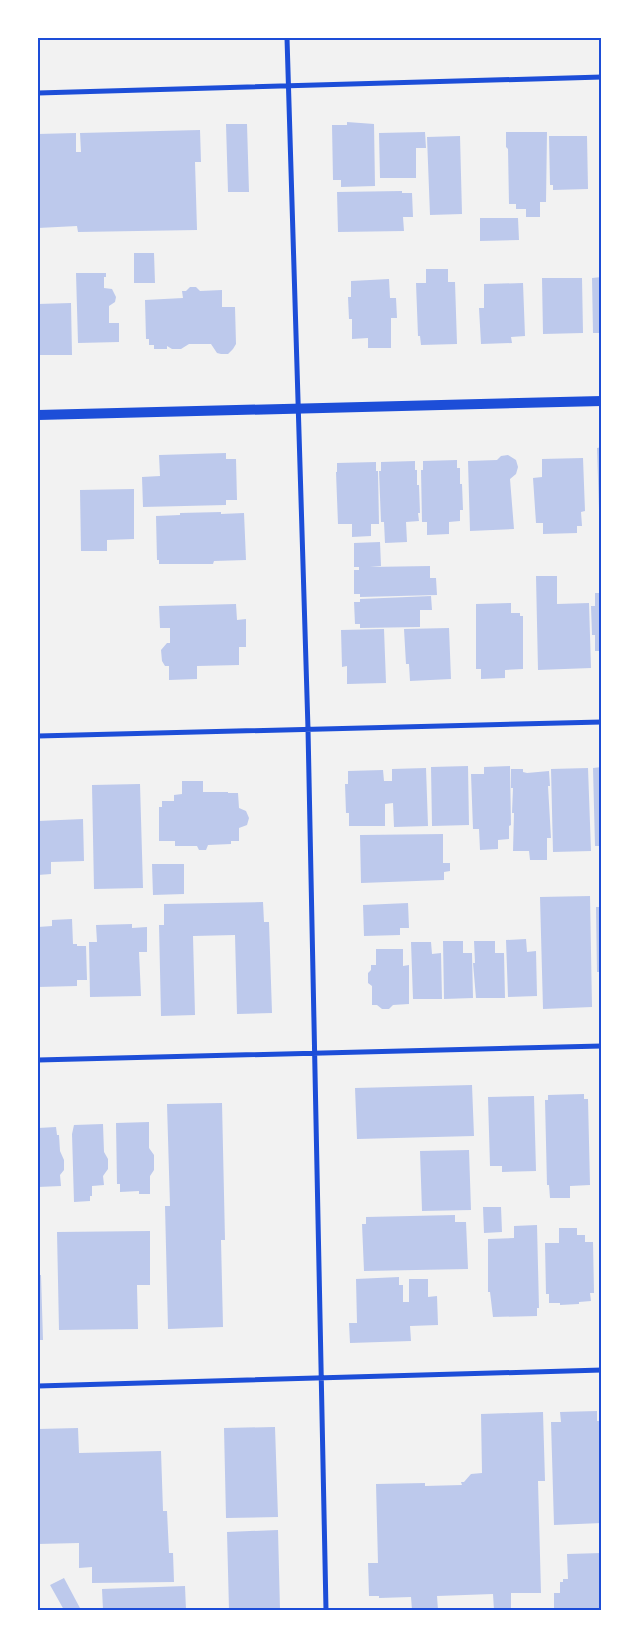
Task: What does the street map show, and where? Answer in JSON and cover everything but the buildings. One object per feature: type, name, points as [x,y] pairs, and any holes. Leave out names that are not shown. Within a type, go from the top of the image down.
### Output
[{"type":"main road","points":[[38,415],[602,401]]},
{"type":"street","points":[[288,38],[308,729],[326,1610]]},
{"type":"street","points":[[38,92],[602,77]]},
{"type":"street","points":[[38,736],[602,722]]},
{"type":"street","points":[[38,1060],[602,1046]]},
{"type":"street","points":[[38,1386],[602,1370]]}]
